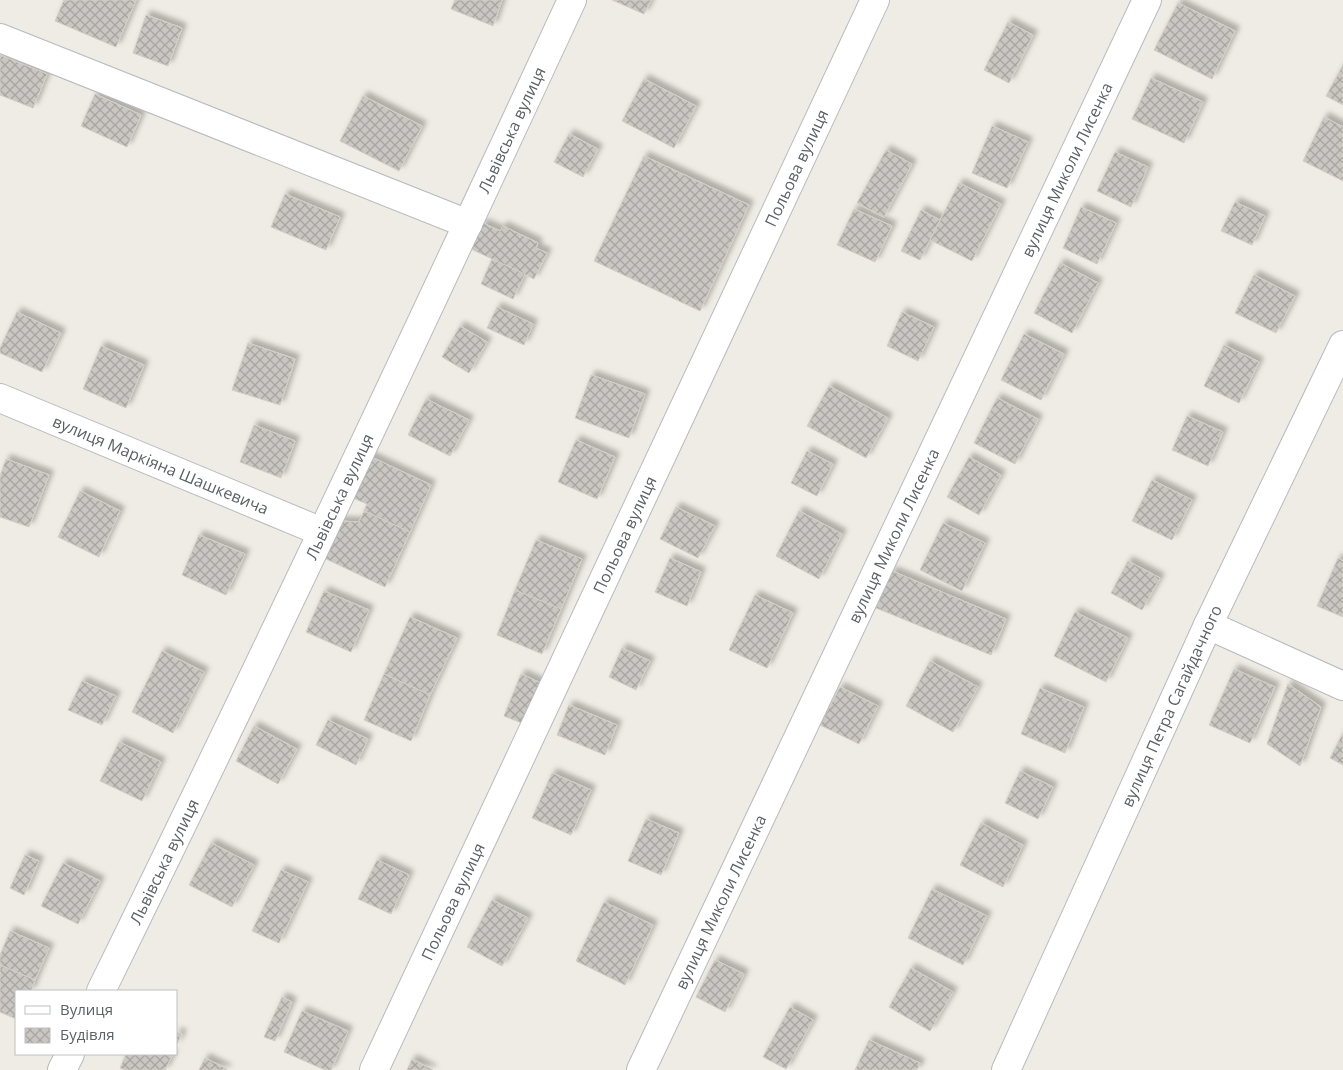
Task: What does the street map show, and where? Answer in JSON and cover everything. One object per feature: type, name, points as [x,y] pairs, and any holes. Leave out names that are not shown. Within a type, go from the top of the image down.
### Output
[{"type":"street","name":"Львівська вулиця","points":[[100,990],[245,697],[572,0]]},
{"type":"street","name":"Польова вулиця","points":[[374,1070],[875,0]]},
{"type":"street","name":"вулиця Миколи Лисенка","points":[[641,1070],[1147,0]]},
{"type":"street","points":[[0,38],[468,224]]},
{"type":"street","name":"вулиця Петра Сагайдачного","points":[[1006,1070],[1208,625],[1336,376],[1343,344]]},
{"type":"street","name":"вулиця Маркіяна Шашкевича","points":[[0,398],[322,532]]},
{"type":"street","points":[[1208,625],[1343,686]]},
{"type":"street","points":[[62,1070],[70,1055]]},
{"type":"building","points":[[64,0],[136,0],[116,47],[55,21]]},
{"type":"building","points":[[455,0],[502,0],[493,26],[451,9]]},
{"type":"building","points":[[612,0],[651,0],[644,14]]},
{"type":"building","points":[[1178,3],[1235,31],[1212,79],[1154,50]]},
{"type":"building","points":[[146,15],[182,28],[168,66],[133,53]]},
{"type":"building","points":[[1008,22],[1033,35],[1009,83],[984,70]]},
{"type":"building","points":[[0,55],[47,74],[33,108],[0,95]]},
{"type":"building","points":[[1343,65],[1343,105],[1326,96]]},
{"type":"building","points":[[1151,78],[1203,102],[1184,143],[1132,119]]},
{"type":"building","points":[[644,79],[696,106],[674,148],[622,121]]},
{"type":"building","points":[[95,94],[141,115],[127,147],[81,126]]},
{"type":"building","points":[[363,96],[422,126],[399,171],[340,141]]},
{"type":"building","points":[[1324,117],[1343,127],[1343,181],[1303,161]]},
{"type":"building","points":[[992,126],[1028,142],[1007,188],[972,173]]},
{"type":"building","points":[[569,134],[598,149],[583,177],[554,162]]},
{"type":"building","points":[[886,150],[912,164],[884,217],[857,203]]},
{"type":"building","points":[[1115,152],[1148,167],[1131,207],[1097,191]]},
{"type":"building","points":[[644,156],[749,205],[700,311],[594,261]]},
{"type":"building","points":[[959,183],[1001,204],[972,261],[930,240]]},
{"type":"building","points":[[285,194],[340,217],[326,250],[271,227]]},
{"type":"building","points":[[1235,202],[1265,216],[1252,245],[1221,231]]},
{"type":"building","points":[[1081,207],[1116,223],[1097,264],[1063,248]]},
{"type":"building","points":[[854,209],[892,226],[875,262],[837,245]]},
{"type":"building","points":[[921,210],[940,220],[920,260],[901,251]]},
{"type":"building","points":[[483,223],[500,231],[503,226],[538,243],[536,248],[547,253],[534,279],[471,249]]},
{"type":"building","points":[[492,259],[525,274],[513,299],[481,284]]},
{"type":"building","points":[[1060,263],[1098,283],[1072,333],[1034,313]]},
{"type":"building","points":[[1254,275],[1295,296],[1276,333],[1235,313]]},
{"type":"building","points":[[497,307],[533,324],[524,345],[487,328]]},
{"type":"building","points":[[17,312],[61,333],[42,372],[0,353],[0,348]]},
{"type":"building","points":[[902,312],[934,327],[918,361],[887,346]]},
{"type":"building","points":[[460,326],[487,342],[469,373],[442,357]]},
{"type":"building","points":[[1024,334],[1064,354],[1041,400],[1001,380]]},
{"type":"building","points":[[248,343],[295,359],[280,405],[232,390]]},
{"type":"building","points":[[1224,345],[1259,362],[1239,403],[1204,386]]},
{"type":"building","points":[[101,346],[144,365],[126,408],[83,389]]},
{"type":"building","points":[[591,375],[645,394],[629,438],[575,418]]},
{"type":"building","points":[[829,386],[888,418],[866,458],[807,426]]},
{"type":"building","points":[[997,398],[1038,419],[1015,464],[974,443]]},
{"type":"building","points":[[426,399],[469,420],[450,456],[408,435]]},
{"type":"building","points":[[1187,416],[1223,432],[1208,466],[1172,450]]},
{"type":"building","points":[[254,425],[295,441],[281,478],[240,462]]},
{"type":"building","points":[[576,440],[615,457],[597,499],[558,482]]},
{"type":"building","points":[[807,451],[833,464],[817,496],[791,483]]},
{"type":"building","points":[[367,455],[431,485],[410,532],[364,511],[367,504],[348,496]]},
{"type":"building","points":[[969,457],[1001,475],[979,515],[947,497]]},
{"type":"building","points":[[6,459],[49,475],[29,527],[0,517],[0,476]]},
{"type":"building","points":[[1152,480],[1192,500],[1172,540],[1132,521]]},
{"type":"building","points":[[80,491],[120,511],[99,557],[58,537]]},
{"type":"building","points":[[676,507],[715,526],[698,558],[660,539]]},
{"type":"building","points":[[364,511],[410,532],[385,587],[322,557],[339,521],[359,522]]},
{"type":"building","points":[[799,511],[842,534],[819,579],[776,556]]},
{"type":"building","points":[[943,523],[985,543],[962,591],[920,570]]},
{"type":"building","points":[[199,535],[245,554],[226,595],[182,575]]},
{"type":"building","points":[[536,540],[582,559],[561,609],[515,590]]},
{"type":"building","points":[[670,558],[701,572],[687,606],[655,592]]},
{"type":"building","points":[[1338,558],[1343,561],[1343,617],[1317,606]]},
{"type":"building","points":[[1128,561],[1160,578],[1142,610],[1111,593]]},
{"type":"building","points":[[892,571],[1006,619],[991,655],[876,608]]},
{"type":"building","points":[[515,590],[561,609],[542,654],[497,635]]},
{"type":"building","points":[[324,591],[369,610],[351,652],[306,632]]},
{"type":"building","points":[[755,595],[793,613],[767,668],[729,650]]},
{"type":"building","points":[[1075,612],[1128,638],[1106,682],[1054,656]]},
{"type":"building","points":[[410,617],[457,638],[430,695],[384,674]]},
{"type":"building","points":[[622,648],[650,661],[636,690],[609,677]]},
{"type":"building","points":[[162,651],[204,672],[173,733],[132,712]]},
{"type":"building","points":[[930,661],[978,687],[953,732],[906,706]]},
{"type":"building","points":[[1234,669],[1275,687],[1250,743],[1209,725]]},
{"type":"building","points":[[384,674],[430,695],[411,741],[364,720]]},
{"type":"building","points":[[521,674],[541,683],[524,724],[504,716]]},
{"type":"building","points":[[82,681],[116,696],[102,725],[68,710]]},
{"type":"building","points":[[1288,684],[1321,707],[1300,766],[1267,744]]},
{"type":"building","points":[[840,687],[878,706],[859,744],[820,725]]},
{"type":"building","points":[[1040,688],[1084,707],[1065,753],[1021,734]]},
{"type":"building","points":[[569,705],[617,725],[605,755],[557,735]]},
{"type":"building","points":[[328,720],[368,739],[356,765],[316,745]]},
{"type":"building","points":[[254,726],[297,749],[278,784],[236,761]]},
{"type":"building","points":[[1343,733],[1343,765],[1330,758]]},
{"type":"building","points":[[119,742],[161,762],[142,801],[100,781]]},
{"type":"building","points":[[1020,771],[1053,787],[1038,819],[1005,803]]},
{"type":"building","points":[[552,773],[591,790],[571,835],[532,818]]},
{"type":"building","points":[[646,819],[679,833],[661,875],[628,861]]},
{"type":"building","points":[[981,823],[1023,845],[1003,887],[960,865]]},
{"type":"building","points":[[211,843],[254,865],[232,907],[189,885]]},
{"type":"building","points":[[25,855],[39,861],[24,895],[10,888]]},
{"type":"building","points":[[377,860],[409,875],[391,914],[358,899]]},
{"type":"building","points":[[63,863],[100,881],[78,924],[41,906]]},
{"type":"building","points":[[281,870],[308,882],[279,943],[252,931]]},
{"type":"building","points":[[932,889],[987,916],[963,965],[908,938]]},
{"type":"building","points":[[492,900],[528,918],[502,966],[467,947]]},
{"type":"building","points":[[604,902],[653,925],[625,985],[576,961]]},
{"type":"building","points":[[10,931],[49,948],[35,980],[0,965],[0,955]]},
{"type":"building","points":[[715,960],[744,974],[725,1012],[696,997]]},
{"type":"building","points":[[0,965],[35,980],[31,990],[15,990],[15,1019],[0,1012]]},
{"type":"building","points":[[911,968],[953,992],[930,1031],[889,1007]]},
{"type":"building","points":[[282,997],[292,1002],[275,1041],[264,1037]]},
{"type":"building","points":[[790,1007],[813,1020],[786,1069],[763,1057]]},
{"type":"building","points":[[302,1011],[348,1031],[331,1070],[325,1070],[284,1052]]},
{"type":"building","points":[[178,1033],[182,1034],[178,1042]]},
{"type":"building","points":[[869,1040],[920,1063],[917,1070],[855,1070]]},
{"type":"building","points":[[126,1055],[172,1055],[165,1070],[125,1070],[120,1068]]},
{"type":"building","points":[[205,1058],[227,1069],[227,1070],[199,1070]]},
{"type":"building","points":[[412,1059],[433,1070],[407,1070]]}]
